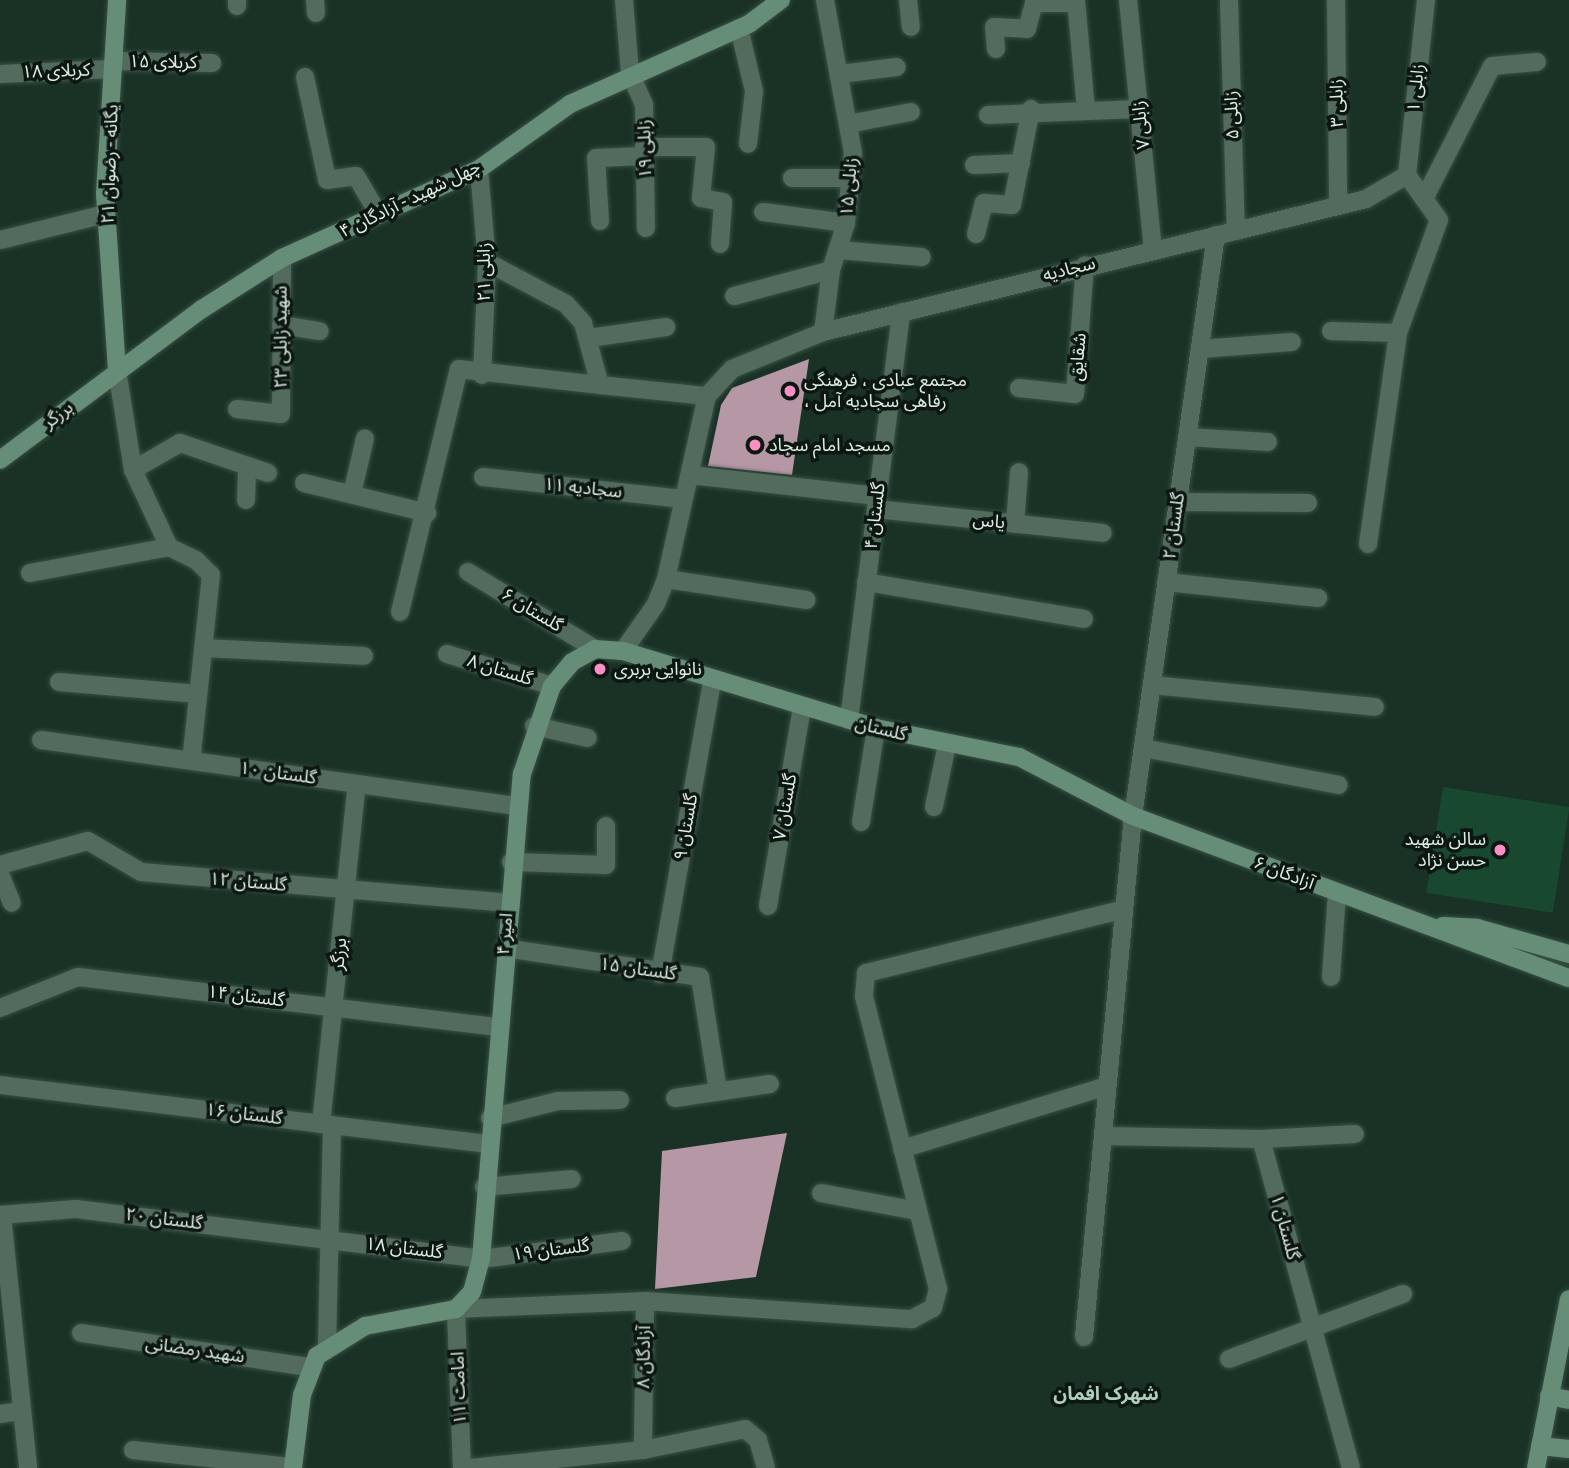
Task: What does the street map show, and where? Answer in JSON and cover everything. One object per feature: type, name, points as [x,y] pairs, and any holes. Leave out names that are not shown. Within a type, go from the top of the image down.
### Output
[{"type":"street","name":"یگانه - رضوان ۲۱","points":[[117,0],[106,214],[117,370]]},
{"type":"street","name":"زابلی ۱۹","points":[[624,0],[630,73],[644,104],[646,228]]},
{"type":"street","name":"چهل شهید - آزادگان ۴","points":[[117,370],[282,258],[480,169],[527,129],[630,73],[739,28],[782,0]]},
{"type":"street","name":"زابلی ۱۵","points":[[823,332],[831,270],[846,223],[851,178],[848,124],[825,0]]},
{"type":"street","points":[[908,0],[911,27]]},
{"type":"street","name":"زابلی ۷","points":[[1128,0],[1153,250]]},
{"type":"street","name":"زابلی ۵","points":[[1229,0],[1236,231]]},
{"type":"street","name":"زابلی ۳","points":[[1336,0],[1339,206]]},
{"type":"street","name":"زابلی ۱","points":[[1407,175],[1426,0]]},
{"type":"street","points":[[996,49],[994,27],[1027,29],[1034,3],[1076,1],[1086,110]]},
{"type":"street","points":[[739,28],[754,91],[748,144]]},
{"type":"street","points":[[1424,199],[1492,66],[1537,62]]},
{"type":"street","name":"کربلای ۱۵","points":[[113,65],[212,63]]},
{"type":"street","name":"کربلای ۱۸","points":[[0,74],[113,65]]},
{"type":"street","points":[[840,74],[897,67]]},
{"type":"street","points":[[305,76],[327,180],[356,176],[379,215]]},
{"type":"street","points":[[988,115],[1031,109],[1139,109]]},
{"type":"street","points":[[976,234],[984,203],[1012,205],[1031,109]]},
{"type":"street","points":[[848,124],[911,112]]},
{"type":"street","points":[[600,221],[596,158],[706,147],[701,198],[723,202],[720,244]]},
{"type":"street","points":[[974,165],[1021,163]]},
{"type":"street","name":"زابلی ۲۱","points":[[480,169],[487,262],[482,375]]},
{"type":"street","points":[[1368,544],[1398,333],[1439,220],[1407,175]]},
{"type":"street","name":"سجادیه","points":[[706,396],[732,369],[823,332],[1085,265],[1366,199],[1407,175]]},
{"type":"street","points":[[792,178],[851,178]]},
{"type":"street","points":[[763,212],[846,223]]},
{"type":"street","points":[[0,240],[106,214]]},
{"type":"street","name":"گلستان ۲","points":[[1133,816],[1216,235]]},
{"type":"street","points":[[838,250],[922,257]]},
{"type":"street","name":"شهید زابلی ۲۳","points":[[237,409],[281,414],[282,258]]},
{"type":"street","points":[[487,262],[566,304],[589,338],[600,385]]},
{"type":"street","name":"شقایق","points":[[1019,388],[1075,394],[1085,265]]},
{"type":"street","points":[[734,296],[831,270]]},
{"type":"street","name":"گلستان ۴","points":[[849,720],[901,312]]},
{"type":"street","points":[[281,325],[320,331]]},
{"type":"street","points":[[589,338],[666,327]]},
{"type":"street","points":[[1331,331],[1398,333]]},
{"type":"street","points":[[1200,349],[1292,342]]},
{"type":"street","points":[[400,612],[427,513],[459,369],[482,375],[706,396],[666,579],[656,604],[622,651],[595,649]]},
{"type":"street","points":[[117,370],[133,470],[169,547]]},
{"type":"street","name":"برزگر","points":[[0,460],[117,370]]},
{"type":"street","points":[[1187,437],[1268,442]]},
{"type":"street","points":[[352,494],[365,438]]},
{"type":"street","points":[[133,470],[180,443],[268,473]]},
{"type":"street","points":[[246,500],[247,467]]},
{"type":"street","points":[[1015,524],[1019,471]]},
{"type":"street","name":"یاس","points":[[690,474],[1015,524],[1103,533]]},
{"type":"street","name":"سجادیه ۱۱","points":[[482,477],[683,499]]},
{"type":"street","points":[[304,483],[427,513]]},
{"type":"street","points":[[1178,502],[1308,503]]},
{"type":"street","points":[[30,573],[169,547],[197,560],[211,575],[191,761]]},
{"type":"street","name":"گلستان ۶","points":[[468,572],[595,649]]},
{"type":"street","points":[[666,579],[806,600]]},
{"type":"street","points":[[866,582],[1084,619]]},
{"type":"street","points":[[1166,582],[1318,598]]},
{"type":"street","points":[[203,648],[364,656]]},
{"type":"street","name":"امیر ۴","points":[[456,1308],[472,1292],[481,1259],[484,1187],[516,806],[534,726],[552,687],[572,662],[595,649]]},
{"type":"street","name":"گلستان","points":[[622,651],[712,681],[876,728],[1028,761],[1133,816]]},
{"type":"street","name":"گلستان ۸","points":[[447,654],[552,687]]},
{"type":"street","name":"گلستان ۹","points":[[660,974],[712,681]]},
{"type":"street","points":[[59,682],[198,694]]},
{"type":"street","points":[[1152,685],[1375,707]]},
{"type":"street","name":"گلستان ۷","points":[[768,906],[802,707]]},
{"type":"street","points":[[534,726],[588,738]]},
{"type":"street","points":[[861,822],[876,728]]},
{"type":"street","name":"گلستان ۱۰","points":[[41,740],[516,806]]},
{"type":"street","points":[[934,807],[947,744]]},
{"type":"street","points":[[1143,748],[1339,785]]},
{"type":"street","name":"برزگر","points":[[327,1346],[326,1124],[333,1006],[357,784]]},
{"type":"street","points":[[1084,1337],[1133,816]]},
{"type":"street","name":"آزادگان ۶","points":[[1133,816],[1337,893],[1436,926],[1566,978]]},
{"type":"street","points":[[511,862],[606,865],[606,826]]},
{"type":"street","name":"گلستان ۱۲","points":[[0,865],[88,841],[141,872],[508,904]]},
{"type":"street","points":[[0,874],[12,902]]},
{"type":"street","points":[[1331,977],[1337,893]]},
{"type":"street","points":[[645,1301],[923,1315],[933,1308],[938,1289],[864,996],[866,973],[1124,909]]},
{"type":"street","name":"آزادگان ۶","points":[[1436,926],[1477,928],[1567,952]]},
{"type":"street","name":"گلستان ۱۵","points":[[504,948],[660,974],[701,977],[718,1091]]},
{"type":"street","name":"گلستان ۱۴","points":[[0,1008],[78,976],[498,1027]]},
{"type":"street","points":[[675,1098],[770,1084]]},
{"type":"street","name":"گلستان ۱۶","points":[[0,1085],[488,1144]]},
{"type":"street","points":[[901,1149],[1107,1086]]},
{"type":"street","points":[[490,1118],[558,1101],[620,1100]]},
{"type":"street","points":[[1103,1136],[1261,1139],[1355,1134]]},
{"type":"street","name":"گلستان ۱","points":[[1261,1139],[1350,1468]]},
{"type":"street","points":[[484,1187],[572,1179]]},
{"type":"street","points":[[821,1193],[917,1211]]},
{"type":"street","name":"گلستان ۲۰","points":[[1,1215],[76,1209],[327,1238]]},
{"type":"street","points":[[1,1215],[6,1311],[28,1468]]},
{"type":"street","name":"گلستان ۱۸","points":[[327,1238],[481,1259]]},
{"type":"street","name":"گلستان ۱۹","points":[[481,1259],[622,1241]]},
{"type":"street","points":[[1229,1359],[1404,1294]]},
{"type":"street","points":[[1536,1468],[1569,1299]]},
{"type":"street","name":"آزادگان ۸","points":[[456,1308],[645,1301],[643,1450]]},
{"type":"street","points":[[133,1450],[172,1461],[293,1468],[309,1367],[327,1346],[365,1326],[456,1308]]},
{"type":"street","name":"امامت ۱۱","points":[[456,1308],[462,1468]]},
{"type":"street","name":"شهید رمضانی","points":[[81,1333],[309,1367]]},
{"type":"street","points":[[1549,1396],[1569,1400]]},
{"type":"street","points":[[0,1414],[22,1411]]},
{"type":"street","points":[[471,1468],[601,1462],[643,1450],[745,1429],[758,1440],[766,1468]]},
{"type":"street","points":[[1540,1446],[1569,1449]]},
{"type":"street","points":[[1567,1468],[1569,1460]]},
{"type":"green space","name":"سالن شهید حسن نژاد","points":[[1443,787],[1569,807],[1553,913],[1426,893]]},
{"type":"building","name":"مسجد امام سجاد","points":[[809,359],[792,475],[708,466],[721,405],[732,388]]},
{"type":"building","points":[[787,1133],[756,1277],[655,1289],[662,1151]]},
{"type":"place","name":"مجتمع عبادی ، فرهنگی ، رفاهی سجادیه آمل","points":[[790,391]]},
{"type":"place","name":"مسجد امام سجاد","points":[[755,445]]},
{"type":"place","name":"نانوایی بربری","points":[[600,669]]},
{"type":"place","name":"سالن شهید حسن نژاد","points":[[1500,850]]},
{"type":"district","name":"شهرک افمان","points":[[1106,1394]]}]
